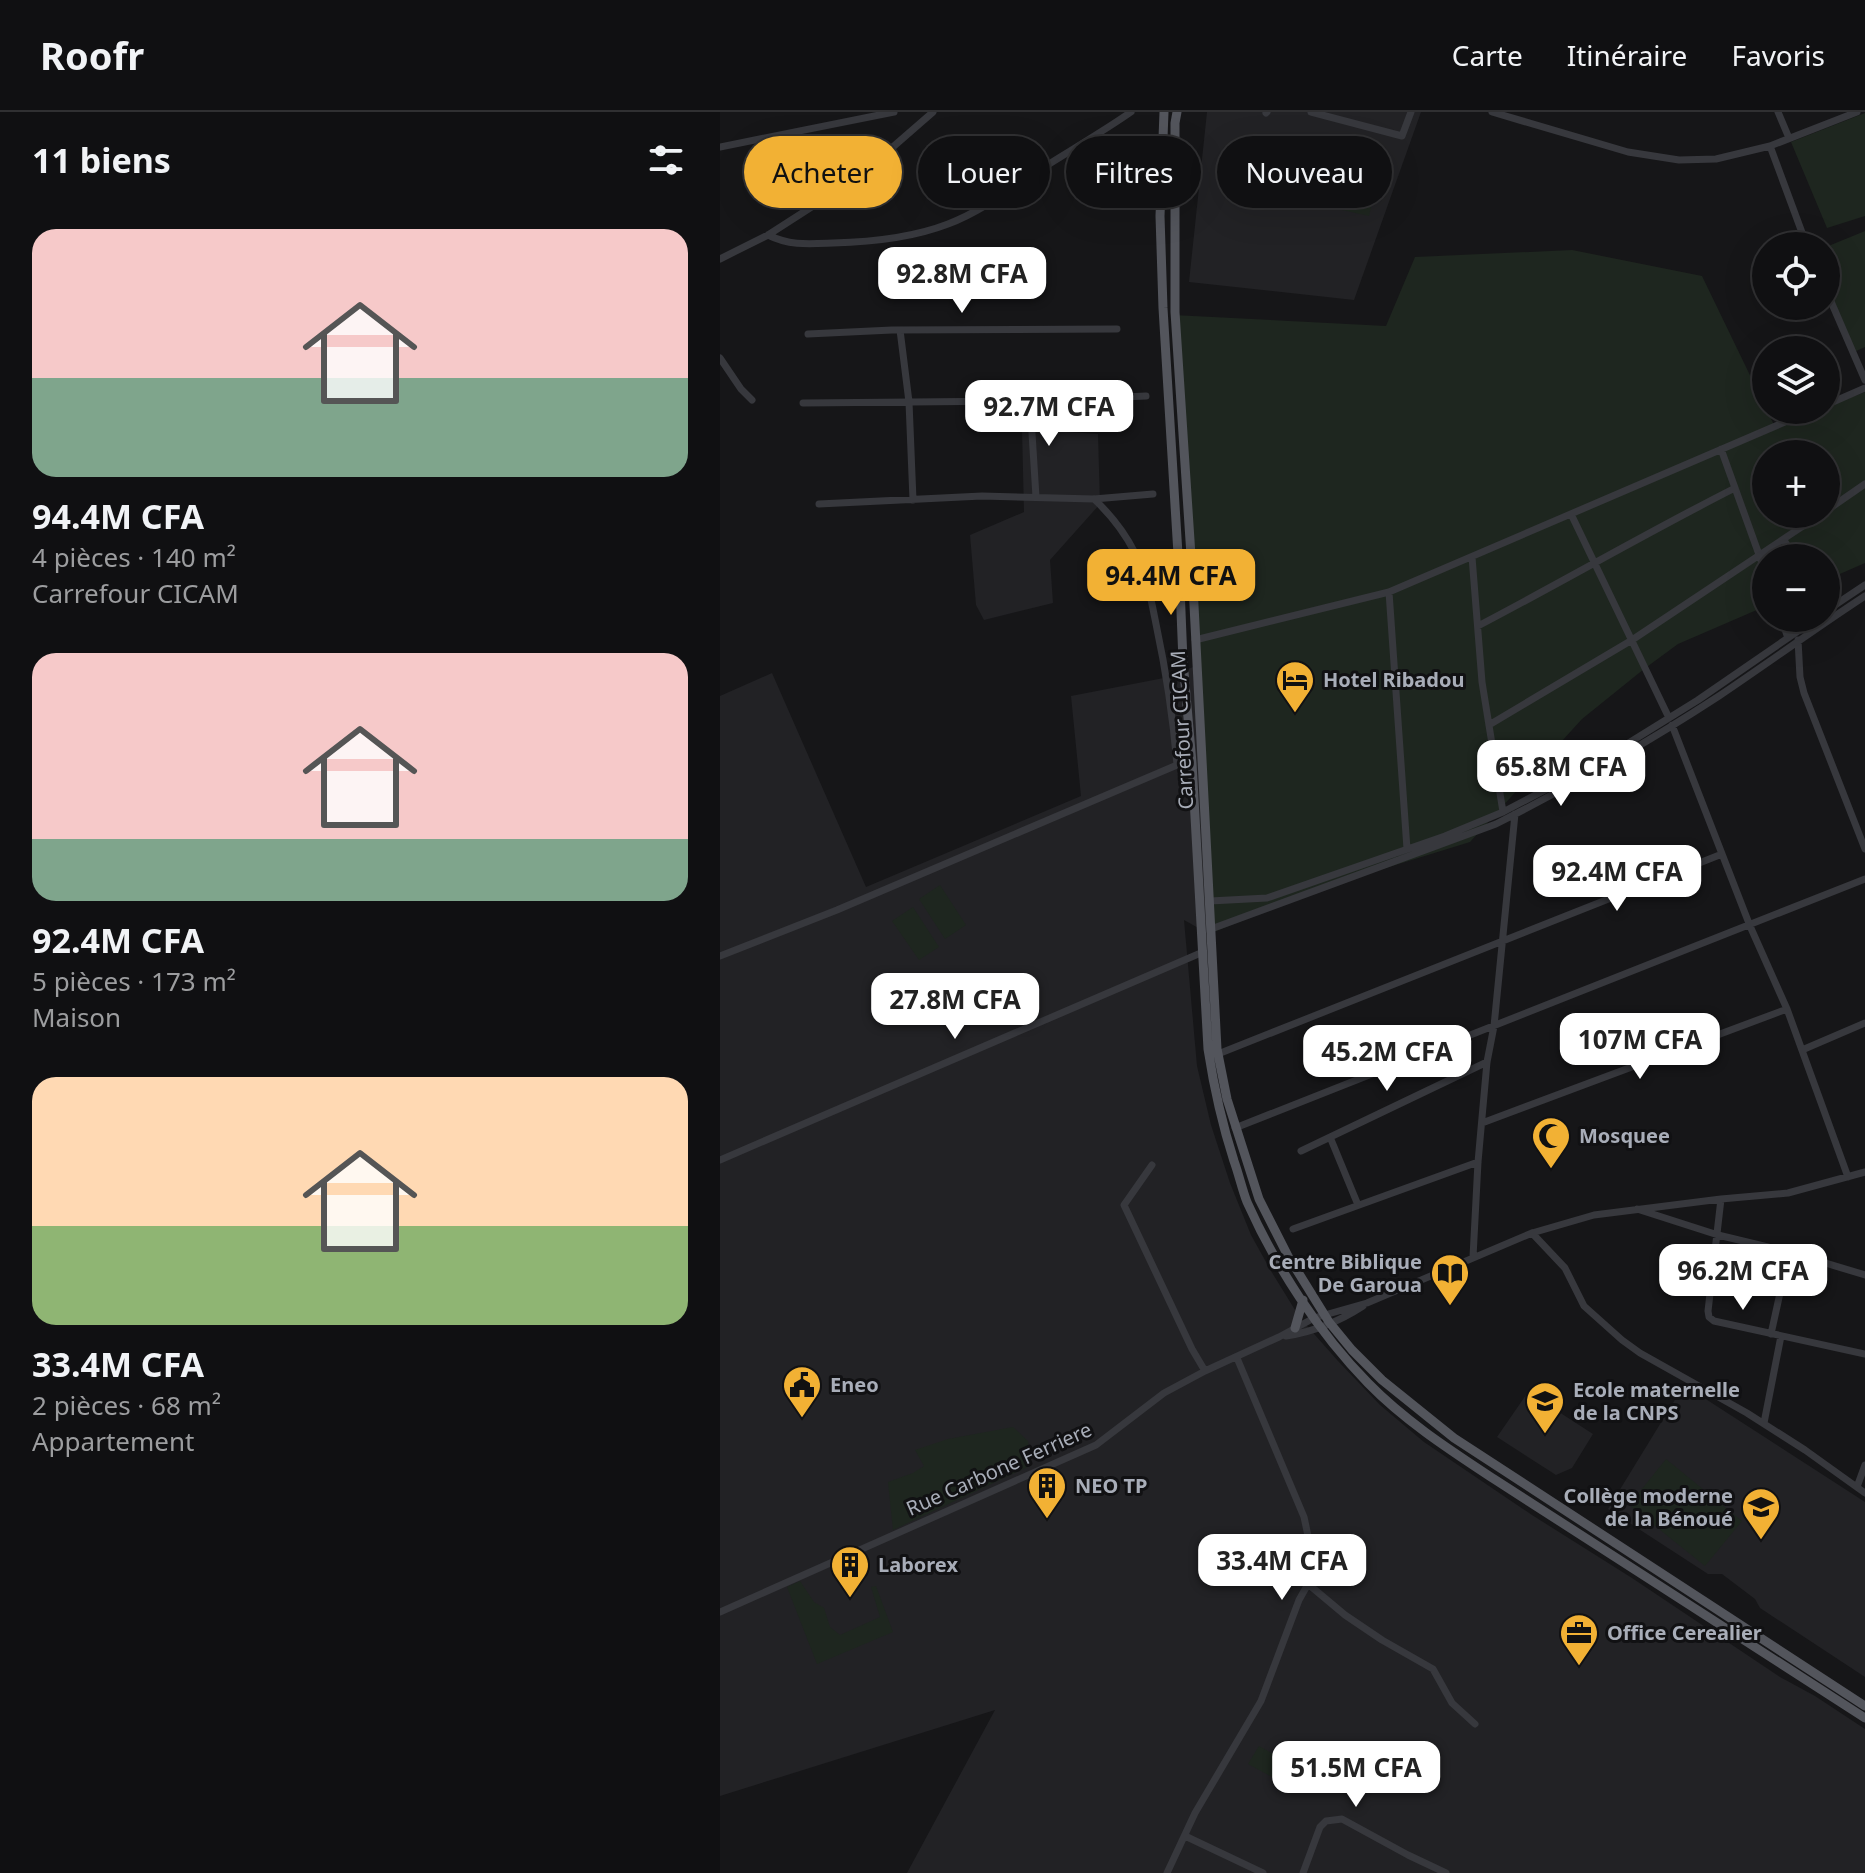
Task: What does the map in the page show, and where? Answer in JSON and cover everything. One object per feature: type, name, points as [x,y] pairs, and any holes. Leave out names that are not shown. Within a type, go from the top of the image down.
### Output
[{"type":"main road","points":[[1164,112],[1160,216],[1163,308],[1208,1049],[1221,1121],[1247,1200],[1275,1257],[1303,1300],[1382,1380],[1454,1438],[1865,1718]]},
{"type":"main road","name":"Carrefour CICAM","points":[[1177,112],[1175,312],[1218,1054],[1235,1128],[1259,1199],[1322,1320]]},
{"type":"main road","points":[[1295,1328],[1303,1300]]},
{"type":"main road","points":[[1709,1611],[1865,1706]]},
{"type":"street","points":[[720,147],[894,112]]},
{"type":"street","points":[[720,259],[768,235],[824,199],[933,112]]},
{"type":"street","points":[[768,235],[782,242],[800,245],[847,243],[891,239],[945,225],[989,202],[1131,112]]},
{"type":"street","points":[[1311,112],[1402,136],[1411,112]]},
{"type":"street","points":[[1492,112],[1628,152],[1679,160],[1716,159],[1770,146],[1857,112]]},
{"type":"street","points":[[1778,112],[1789,138]]},
{"type":"street","points":[[1770,146],[1802,232]]},
{"type":"street","points":[[1839,320],[1865,380]]},
{"type":"street","points":[[808,334],[900,330],[1117,329]]},
{"type":"street","points":[[900,330],[909,402],[913,500]]},
{"type":"street","points":[[720,358],[752,400]]},
{"type":"street","points":[[1840,399],[1865,388]]},
{"type":"street","points":[[803,403],[1030,401],[1146,396]]},
{"type":"street","points":[[1030,401],[1036,497]]},
{"type":"street","points":[[1195,640],[1389,592],[1780,424]]},
{"type":"street","points":[[1721,449],[1756,544]]},
{"type":"street","points":[[1840,501],[1865,484]]},
{"type":"street","points":[[1478,626],[1735,488]]},
{"type":"street","points":[[819,504],[982,496],[1094,499],[1153,494]]},
{"type":"street","points":[[1094,499],[1109,513],[1135,552],[1147,581],[1164,659],[1177,765]]},
{"type":"street","points":[[1571,514],[1671,721],[1750,926],[1787,1009],[1848,1177]]},
{"type":"street","points":[[1778,544],[1801,528]]},
{"type":"street","points":[[1784,540],[1786,544]]},
{"type":"street","points":[[1472,557],[1482,682],[1503,812]]},
{"type":"street","points":[[1489,725],[1632,640],[1752,561]]},
{"type":"street","points":[[1840,601],[1865,585]]},
{"type":"street","points":[[1389,592],[1407,849]]},
{"type":"street","points":[[1210,901],[1267,898],[1503,812],[1719,696],[1865,596]]},
{"type":"street","points":[[1786,632],[1788,638]]},
{"type":"street","points":[[1211,929],[1496,824],[1599,771],[1797,632]]},
{"type":"street","points":[[1798,640],[1804,693],[1865,849]]},
{"type":"street","points":[[720,956],[837,910],[1177,765],[1192,763]]},
{"type":"street","points":[[1473,1257],[1487,1062],[1494,1026],[1515,814]]},
{"type":"street","points":[[1218,1054],[1722,854]]},
{"type":"street","points":[[1235,1128],[1865,879]]},
{"type":"street","points":[[720,1160],[1203,952]]},
{"type":"street","points":[[1482,1123],[1787,1009]]},
{"type":"street","points":[[1802,1050],[1865,1023]]},
{"type":"street","points":[[1301,1151],[1487,1062]]},
{"type":"street","points":[[1330,1137],[1358,1205]]},
{"type":"street","points":[[1293,1229],[1478,1162]]},
{"type":"street","points":[[1152,1165],[1126,1200],[1125,1211],[1205,1371]]},
{"type":"street","points":[[1322,1320],[1350,1314],[1367,1303],[1532,1233],[1594,1215],[1788,1193],[1863,1175]]},
{"type":"street","points":[[1721,1199],[1709,1317],[1714,1321],[1865,1354]]},
{"type":"street","points":[[1635,1209],[1865,1275]]},
{"type":"street","points":[[1532,1233],[1565,1268],[1584,1306],[1610,1330],[1640,1353],[1764,1423],[1865,1493]]},
{"type":"street","points":[[1771,1334],[1789,1252]]},
{"type":"street","name":"Rue Carbone Ferriere","points":[[720,1612],[1096,1445],[1164,1393],[1295,1328],[1322,1320]]},
{"type":"street","name":"Rue Carbone Ferriere","points":[[1279,1337],[1303,1333],[1322,1320]]},
{"type":"street","points":[[1764,1423],[1781,1336]]},
{"type":"street","points":[[1167,1873],[1195,1813],[1261,1701],[1308,1584],[1311,1550],[1304,1517],[1237,1358]]},
{"type":"street","points":[[1857,1487],[1865,1465]]},
{"type":"street","points":[[1308,1584],[1345,1615],[1433,1669],[1452,1703],[1475,1724]]},
{"type":"street","points":[[1303,1873],[1320,1827],[1326,1821],[1342,1819],[1446,1873]]},
{"type":"street","points":[[1185,1836],[1263,1873]]},
{"type":"shaded area","points":[[1207,112],[1421,112],[1392,193],[1392,136],[1217,136],[1217,208],[1387,208],[1354,300],[1189,282],[1197,208],[1201,208],[1201,169]]},
{"type":"shaded area","points":[[1865,113],[1865,216],[1827,228],[1791,142]]},
{"type":"shaded area","points":[[1333,208],[1371,208],[1369,216]]},
{"type":"shaded area","points":[[1865,231],[1865,347],[1854,352],[1840,318],[1840,241]]},
{"type":"shaded area","points":[[1572,250],[1702,276],[1752,379],[1752,424],[1774,424],[1775,427],[1783,424],[1840,424],[1840,402],[1865,392],[1865,563],[1840,574],[1840,544],[1752,544],[1752,612],[1678,644],[1582,719],[1470,842],[1334,884],[1209,934],[1173,315],[1386,326],[1415,257]]},
{"type":"shaded area","points":[[1022,429],[1098,434],[1100,504],[1050,560],[1053,603],[984,620],[976,605],[970,535],[1024,512]]},
{"type":"shaded area","points":[[1193,667],[1209,934],[1184,920],[1197,1066],[1211,1125],[1230,1183],[1251,1235],[1271,1271],[1300,1318],[1338,1361],[1380,1405],[1424,1442],[1780,1677],[1865,1729],[1865,1873],[907,1873],[995,1710],[720,1796],[720,696],[772,673],[866,887],[1081,796],[1071,696],[1169,677]]},
{"type":"shaded area","points":[[940,885],[966,925],[945,939],[919,899]]},
{"type":"shaded area","points":[[913,907],[939,947],[919,960],[892,921]]},
{"type":"shaded area","name":"Collège moderne de la Bénoué","points":[[1684,1385],[1865,1502],[1865,1677],[1760,1608],[1755,1599],[1722,1574],[1708,1574],[1608,1509]]},
{"type":"shaded area","name":"Ecole maternelle de la CNPS","points":[[1528,1392],[1593,1434],[1572,1468],[1556,1475],[1497,1437]]},
{"type":"shaded area","points":[[1013,1427],[1028,1441],[1032,1465],[893,1530],[888,1482],[924,1466],[915,1450],[948,1439]]},
{"type":"shaded area","points":[[1666,1459],[1742,1521],[1705,1566],[1629,1505]]},
{"type":"shaded area","points":[[800,1581],[814,1602],[824,1608],[830,1627],[840,1635],[880,1617],[871,1587],[876,1586],[893,1632],[817,1664],[787,1587]]},
{"type":"shaded area","points":[[1259,1746],[1297,1767],[1287,1785],[1248,1764]]},
{"type":"place","name":"Hotel Ribadou","points":[[1295,714]]},
{"type":"place","name":"Mosquee","points":[[1551,1170]]},
{"type":"place","name":"Centre Biblique De Garoua","points":[[1450,1307]]},
{"type":"place","name":"Eneo","points":[[802,1419]]},
{"type":"place","name":"Ecole maternelle de la CNPS","points":[[1545,1435]]},
{"type":"place","name":"NEO TP","points":[[1047,1520]]},
{"type":"place","name":"Collège moderne de la Bénoué","points":[[1761,1541]]},
{"type":"place","name":"Laborex","points":[[850,1599]]},
{"type":"place","name":"Office Cerealier","points":[[1579,1667]]}]
